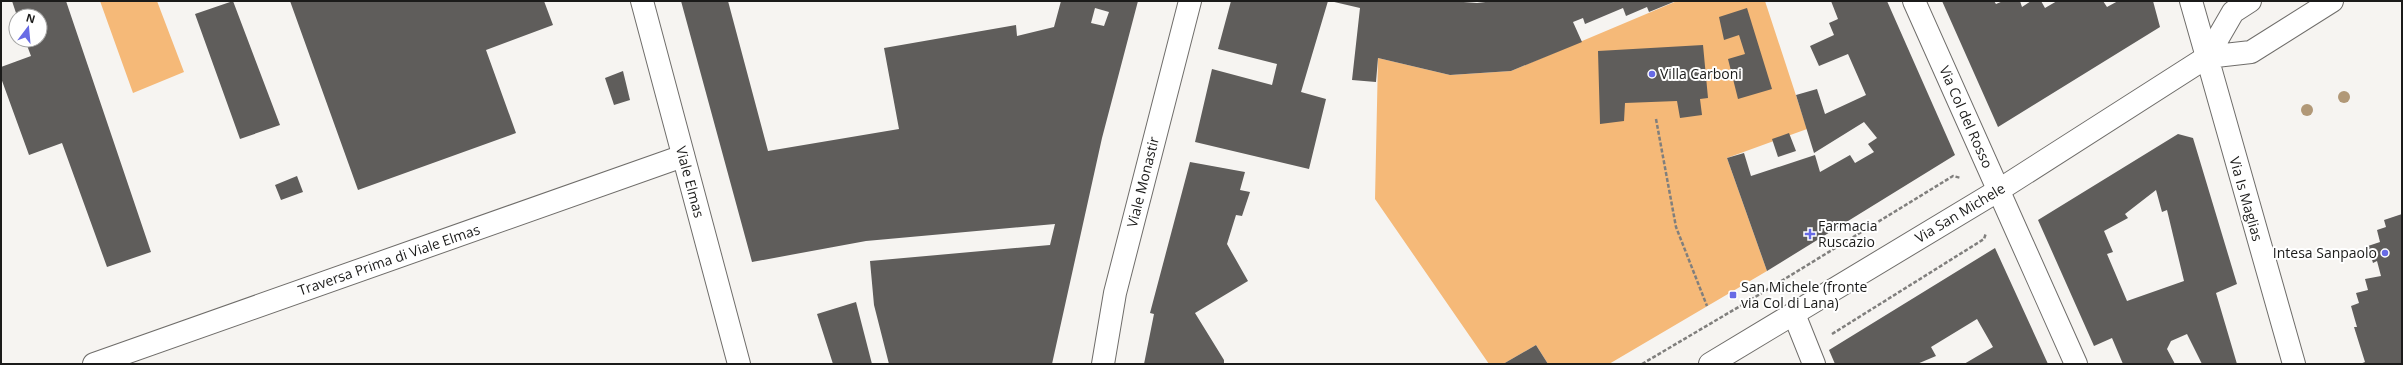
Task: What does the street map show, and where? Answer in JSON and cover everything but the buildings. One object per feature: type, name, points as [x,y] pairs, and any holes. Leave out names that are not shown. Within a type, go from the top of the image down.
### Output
[{"type":"street","name":"Viale Elmas","points":[[642,1],[739,364]]},
{"type":"street","name":"Viale Monastir","points":[[1102,364],[1115,292],[1190,1]]},
{"type":"street","name":"Via Col del Rosso","points":[[1914,1],[2076,364]]},
{"type":"street","name":"Via Is Maglias","points":[[2191,1],[2294,364]]},
{"type":"street","name":"Via San Michele","points":[[2207,57],[2233,12],[2250,1]]},
{"type":"street","name":"Via San Michele","points":[[1710,364],[1998,190],[2207,57],[2251,52],[2332,1]]},
{"type":"street","name":"Traversa Prima di Viale Elmas","points":[[102,363],[683,156]]},
{"type":"street","points":[[1794,314],[1811,356]]},
{"type":"path","points":[[1656,119],[1676,227],[1707,306]]},
{"type":"path","points":[[1642,364],[1747,302],[1953,176],[1998,190]]},
{"type":"path","points":[[1811,356],[1984,239],[1986,232]]},
{"type":"shaded area","points":[[100,1],[157,1],[184,72],[133,93]]},
{"type":"shaded area","points":[[1677,1],[1765,1],[1807,129],[1727,158],[1767,271],[1609,364],[1548,364],[1536,345],[1503,364],[1489,364],[1375,199],[1378,58],[1450,75],[1511,71]]},
{"type":"place","name":"Villa Carboni","points":[[1652,74]]},
{"type":"place","name":"Farmacia Ruscazio","points":[[1810,234]]},
{"type":"place","name":"Intesa Sanpaolo","points":[[2385,253]]},
{"type":"place","name":"San Michele (fronte via Col di Lana)","points":[[1733,295]]}]
